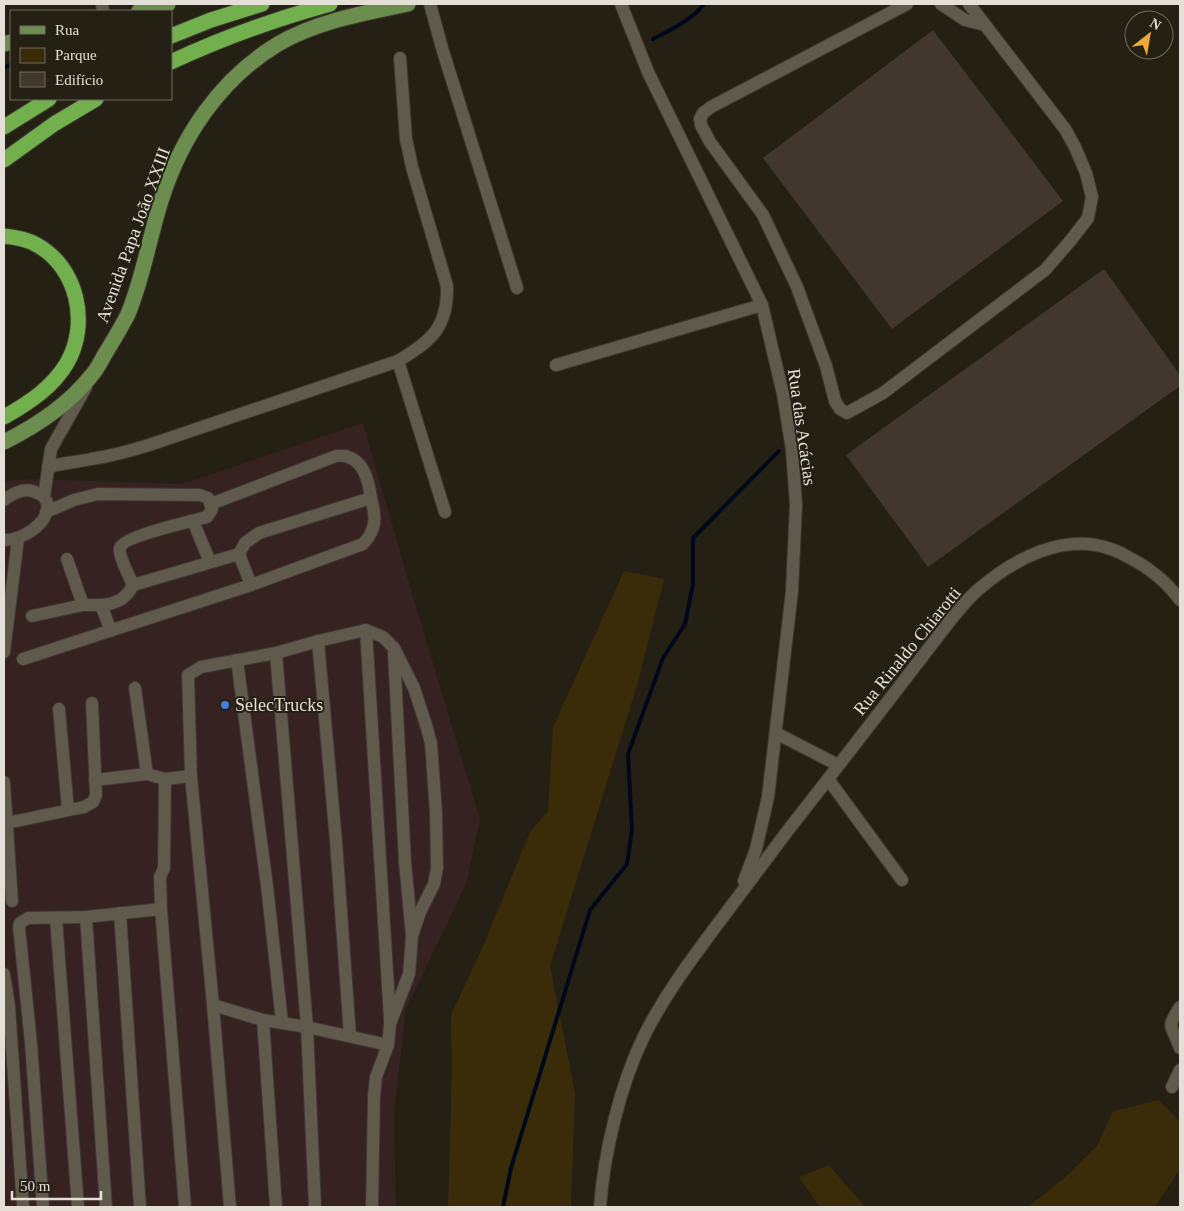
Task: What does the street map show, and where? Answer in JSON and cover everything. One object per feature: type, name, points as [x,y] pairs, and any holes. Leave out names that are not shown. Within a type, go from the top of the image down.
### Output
[{"type":"highway","points":[[172,36],[211,20],[262,4]]},
{"type":"highway","points":[[172,62],[299,12],[330,4]]},
{"type":"highway","points":[[4,127],[47,100]]},
{"type":"highway","points":[[4,160],[54,124],[94,100]]},
{"type":"highway","points":[[4,236],[18,237],[37,245],[54,258],[74,289],[78,307],[79,329],[74,348],[67,363],[53,383],[24,406],[4,416]]},
{"type":"main road","points":[[143,10],[168,4]]},
{"type":"main road","name":"Avenida Papa João XXIII","points":[[4,442],[46,417],[74,395],[92,376],[118,334],[128,314],[139,283],[161,201],[172,172],[189,136],[217,95],[255,59],[296,35],[330,22],[408,4]]},
{"type":"street","points":[[430,4],[517,288]]},
{"type":"street","name":"Rua das Acácias","points":[[621,4],[648,72],[762,305],[783,394],[792,450],[796,505],[792,592],[776,733],[763,823],[756,849],[739,895]]},
{"type":"street","name":"Rua das Acácias","points":[[628,19],[630,4]]},
{"type":"street","points":[[907,4],[711,107],[700,118],[701,125],[710,142],[763,215],[797,286],[826,366],[835,401],[840,409],[847,413],[883,393],[1045,270],[1088,218],[1092,197],[1086,173],[1065,129],[969,4]]},
{"type":"street","points":[[941,4],[965,20],[984,25]]},
{"type":"street","points":[[48,467],[123,453],[149,445],[398,361],[429,340],[439,328],[444,316],[447,286],[412,167],[406,139],[400,58]]},
{"type":"street","points":[[556,365],[762,305]]},
{"type":"street","points":[[398,361],[445,512]]},
{"type":"street","points":[[4,540],[18,539],[35,529],[46,512],[47,504],[44,497],[51,449],[92,376]]},
{"type":"street","points":[[23,659],[251,585],[363,544],[371,536],[375,518],[369,484],[358,462],[348,456],[336,456],[211,504]]},
{"type":"street","points":[[4,500],[19,491],[29,490],[44,497]]},
{"type":"street","points":[[46,512],[74,500],[98,494],[200,495],[208,498],[212,509],[207,517],[130,539],[122,544],[120,554],[132,585]]},
{"type":"street","points":[[32,616],[83,605],[111,604],[125,596],[132,585],[239,554],[245,543],[259,533],[371,498]]},
{"type":"street","points":[[193,521],[210,562]]},
{"type":"street","points":[[4,652],[18,539]]},
{"type":"street","name":"Rua Rinaldo Chiarotti","points":[[600,1207],[602,1186],[625,1086],[644,1037],[663,1002],[684,968],[739,895],[953,617],[978,590],[1003,571],[1029,555],[1058,546],[1085,544],[1111,548],[1141,563],[1169,585],[1180,600]]},
{"type":"street","points":[[239,554],[251,585]]},
{"type":"street","points":[[67,558],[83,605]]},
{"type":"street","points":[[101,605],[111,631]]},
{"type":"street","points":[[366,630],[390,1024],[388,1045],[376,1077],[374,1096],[372,1207]]},
{"type":"street","points":[[230,1207],[191,776],[188,675],[201,667],[276,653],[366,630],[383,636],[394,648],[414,688],[431,743],[436,813],[437,868],[434,884],[420,912],[412,936]]},
{"type":"street","points":[[318,641],[336,841],[350,1036]]},
{"type":"street","points":[[390,1024],[409,974],[412,936],[405,862],[394,648]]},
{"type":"street","points":[[276,653],[307,1027],[315,1207]]},
{"type":"street","points":[[237,660],[267,886],[282,1022]]},
{"type":"street","points":[[135,688],[147,774]]},
{"type":"street","points":[[7,823],[84,807],[93,802],[96,795],[92,703]]},
{"type":"street","points":[[59,709],[68,810]]},
{"type":"street","points":[[776,733],[838,766]]},
{"type":"street","points":[[95,780],[147,774],[165,779],[191,776]]},
{"type":"street","points":[[165,779],[164,868],[160,877],[161,909],[185,1207]]},
{"type":"street","points":[[828,779],[902,880]]},
{"type":"street","points":[[4,782],[12,901]]},
{"type":"street","points":[[43,1207],[31,1043],[19,927],[23,920],[28,918],[86,917],[161,909]]},
{"type":"street","points":[[120,913],[140,1207]]},
{"type":"street","points":[[86,917],[106,1207]]},
{"type":"street","points":[[56,918],[78,1207]]},
{"type":"street","points":[[4,974],[23,1207]]},
{"type":"street","points":[[213,1005],[263,1020],[307,1027],[388,1045]]},
{"type":"street","points":[[1180,1007],[1172,1019],[1171,1028],[1180,1048]]},
{"type":"street","points":[[263,1020],[276,1207]]},
{"type":"street","points":[[1172,1087],[1180,1070]]},
{"type":"shaded area","name":"SelecTrucks","points":[[363,423],[480,819],[466,884],[406,1009],[394,1114],[396,1207],[4,1207],[4,481],[33,479],[182,484]]},
{"type":"green space","points":[[624,571],[664,579],[638,682],[550,966],[575,1093],[571,1207],[448,1207],[452,1069],[451,1015],[484,944],[530,832],[548,811],[553,727]]},
{"type":"green space","points":[[1159,1100],[1180,1122],[1180,1169],[1155,1207],[1028,1207],[1068,1175],[1097,1146],[1113,1111]]},
{"type":"green space","points":[[829,1165],[865,1207],[820,1207],[799,1177]]},
{"type":"building","points":[[933,30],[1063,201],[892,329],[763,158]]},
{"type":"building","points":[[1104,269],[1180,375],[1180,386],[928,567],[846,455]]},
{"type":"waterway","points":[[653,39],[687,20],[704,4]]},
{"type":"waterway","points":[[4,67],[10,65]]},
{"type":"waterway","points":[[503,1207],[511,1168],[590,910],[627,864],[632,830],[628,754],[663,658],[685,624],[693,584],[693,538],[779,451]]},
{"type":"place","name":"SelecTrucks","points":[[225,705]]}]
